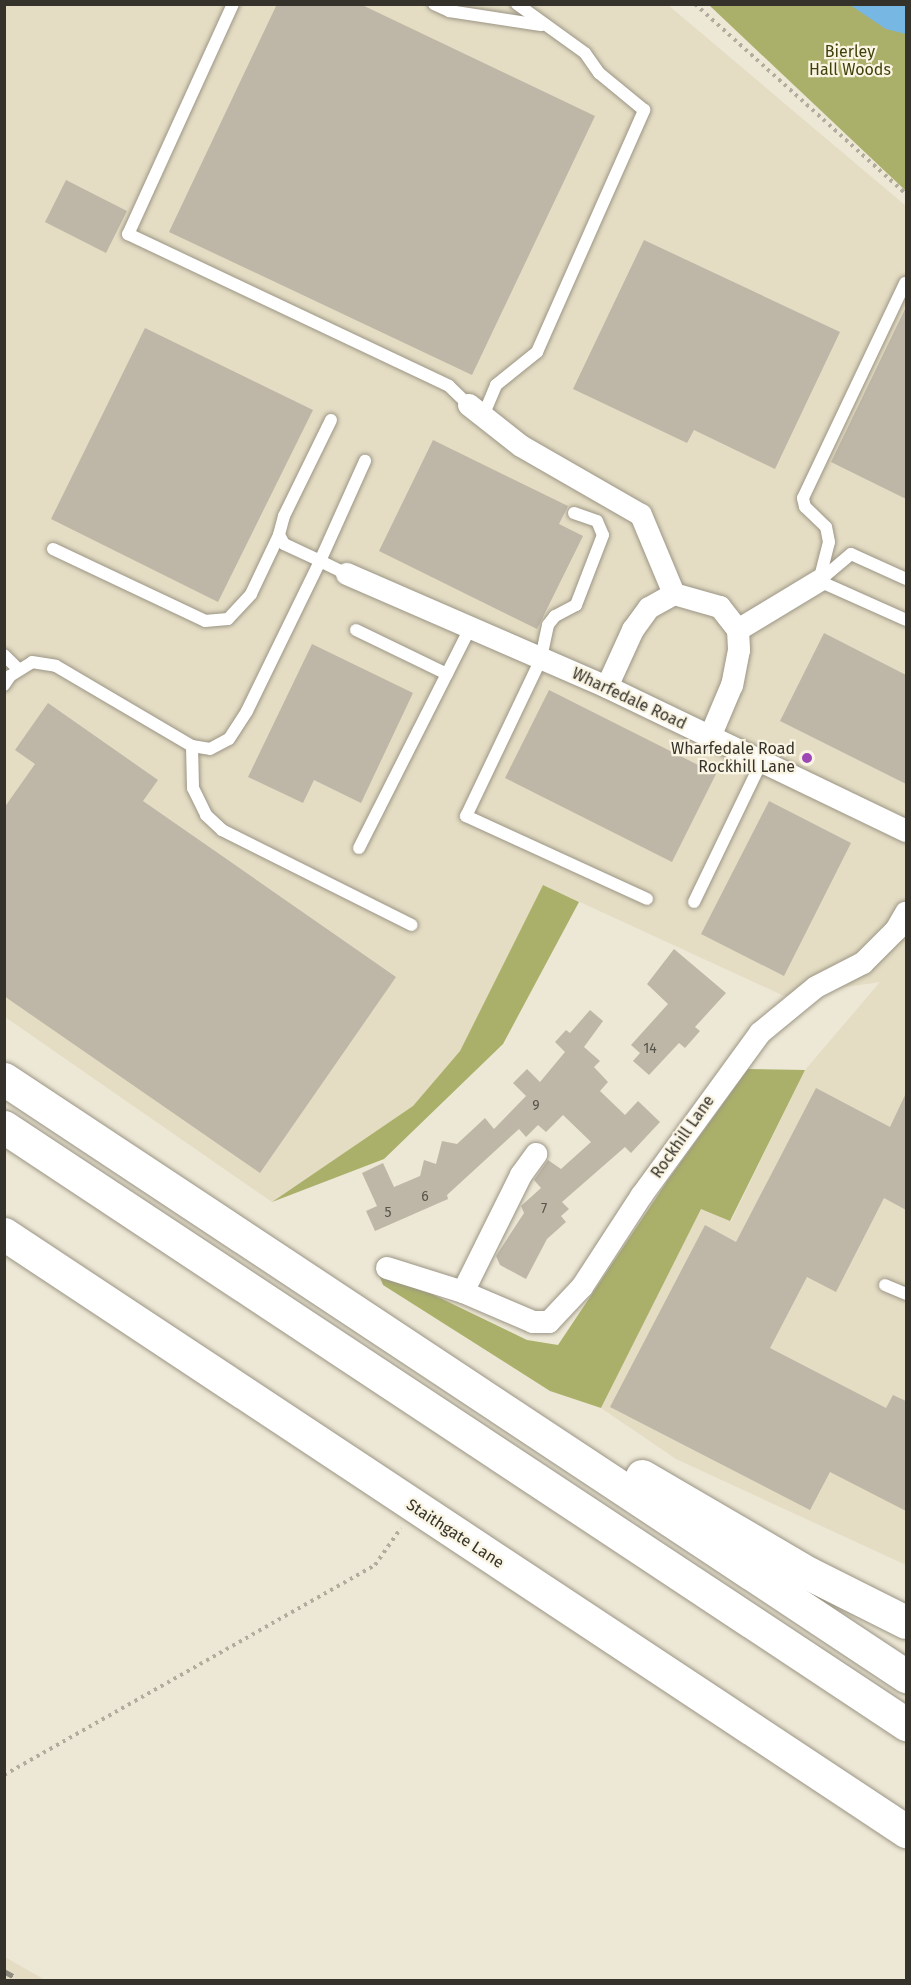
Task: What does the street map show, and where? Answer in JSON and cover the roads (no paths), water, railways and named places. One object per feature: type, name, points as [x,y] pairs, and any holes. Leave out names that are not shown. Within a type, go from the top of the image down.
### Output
[{"type":"main road","points":[[4,1079],[906,1676]]},
{"type":"main road","points":[[4,1128],[906,1724]]},
{"type":"main road","name":"Staithgate Lane","points":[[4,1234],[906,1831]]},
{"type":"main road","points":[[528,1426],[642,1476],[810,1574],[906,1622]]},
{"type":"street","points":[[476,410],[521,446],[641,515],[674,594]]},
{"type":"street","name":"Wharfedale Road","points":[[347,574],[607,687],[906,831]]},
{"type":"street","points":[[738,630],[819,581]]},
{"type":"street","points":[[607,687],[633,630],[649,608],[674,594],[720,607],[738,630],[739,650],[732,685],[710,737]]},
{"type":"street","name":"Rockhill Lane","points":[[387,1268],[464,1293],[533,1322],[549,1322],[560,1315],[760,1033],[816,987],[863,963],[896,930],[906,913]]},
{"type":"street","points":[[464,1293],[521,1175],[536,1154]]},
{"type":"lane","points":[[233,4],[128,234],[449,386],[476,410],[496,385],[537,352],[644,110],[599,73],[585,53],[542,25],[517,4]]},
{"type":"lane","points":[[434,4],[449,11],[542,25]]},
{"type":"lane","points":[[819,581],[830,542],[826,527],[805,507],[804,498],[905,283]]},
{"type":"lane","points":[[53,549],[204,621],[228,620],[251,594],[279,535],[284,516],[331,420]]},
{"type":"lane","points":[[4,685],[32,662],[56,666],[192,746],[210,749],[229,739],[247,711],[320,561],[365,461]]},
{"type":"lane","points":[[574,513],[597,521],[603,535],[576,605],[555,616],[548,625],[541,659],[466,816],[647,898]]},
{"type":"lane","points":[[279,535],[284,544],[347,574]]},
{"type":"lane","points":[[819,581],[851,554],[906,579]]},
{"type":"lane","points":[[819,581],[906,620]]},
{"type":"lane","points":[[359,848],[470,628]]},
{"type":"lane","points":[[356,630],[447,674]]},
{"type":"lane","points":[[4,655],[20,670]]},
{"type":"lane","points":[[192,746],[193,788],[206,815],[222,830],[412,926]]},
{"type":"lane","points":[[694,902],[761,763]]},
{"type":"lane","points":[[885,1285],[906,1294]]},
{"type":"water","points":[[850,5],[906,5],[906,34],[886,29]]},
{"type":"railway","points":[[4,1971],[20,1980]]},
{"type":"place","name":"Wharfedale Road Rockhill Lane","points":[[807,758]]},
{"type":"park label","name":"Bierley Hall Woods","points":[[850,61]]}]
